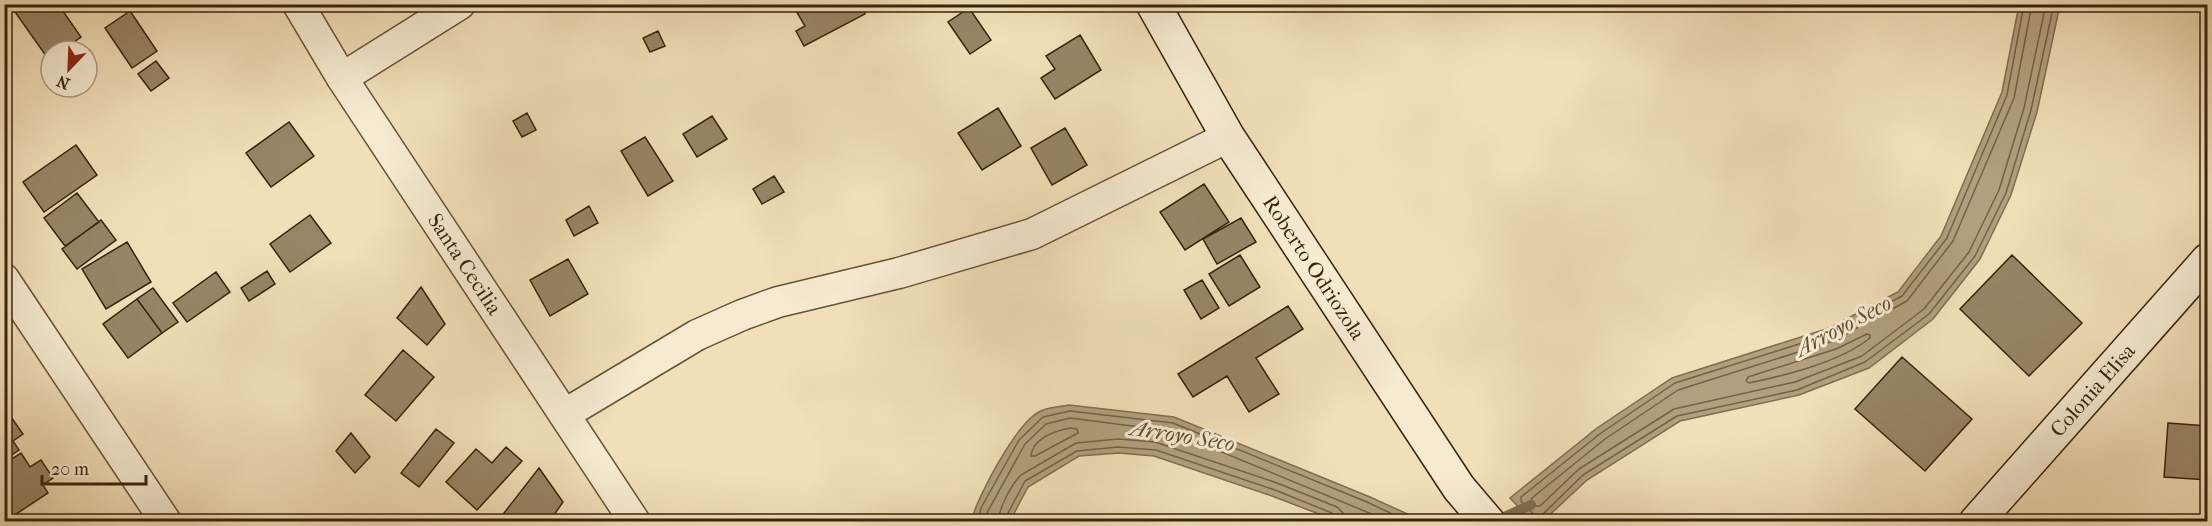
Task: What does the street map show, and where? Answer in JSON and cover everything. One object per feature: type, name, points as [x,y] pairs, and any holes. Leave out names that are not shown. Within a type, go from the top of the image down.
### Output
[{"type":"street","name":"Santa Cecilia","points":[[298,4],[342,78],[635,522]]},
{"type":"street","points":[[342,78],[460,4]]},
{"type":"street","name":"Roberto Odriozola","points":[[1153,4],[1228,137],[1459,488],[1488,522]]},
{"type":"street","points":[[565,414],[697,335],[742,315],[778,302],[899,273],[1042,231],[1228,137]]},
{"type":"street","name":"Colonia Elisa","points":[[1976,522],[2208,260]]},
{"type":"street","points":[[4,279],[166,522]]},
{"type":"water","points":[[2019,5],[2060,5],[2037,112],[2011,195],[1980,259],[1933,319],[1869,368],[1799,395],[1680,421],[1587,480],[1543,521],[1532,521],[1510,498],[1597,428],[1672,378],[1829,328],[1898,292],[1941,236],[2002,92]]},
{"type":"water","points":[[1069,405],[1174,417],[1414,517],[1437,521],[1337,521],[1272,496],[1154,456],[1119,453],[1079,456],[1028,487],[1010,521],[971,521],[990,478],[1021,429],[1041,411]]},
{"type":"building","points":[[25,4],[58,4],[81,37],[78,39],[39,39],[39,46],[15,12]]},
{"type":"building","points":[[792,4],[860,4],[865,14],[804,46],[796,31],[805,26]]},
{"type":"building","points":[[969,8],[991,40],[970,54],[948,22]]},
{"type":"building","points":[[130,11],[157,51],[132,68],[105,28]]},
{"type":"building","points":[[658,31],[665,46],[650,52],[643,38]]},
{"type":"building","points":[[1080,35],[1101,70],[1055,99],[1041,78],[1055,69],[1046,56]]},
{"type":"building","points":[[156,61],[169,78],[151,91],[138,74]]},
{"type":"building","points":[[998,108],[1021,146],[982,170],[958,133]]},
{"type":"building","points":[[527,113],[536,130],[522,137],[513,121]]},
{"type":"building","points":[[712,116],[727,139],[697,157],[683,134]]},
{"type":"building","points":[[289,122],[314,156],[271,187],[246,153]]},
{"type":"building","points":[[1065,128],[1087,165],[1052,185],[1031,148]]},
{"type":"building","points":[[645,137],[673,181],[648,196],[621,151]]},
{"type":"building","points":[[76,145],[97,175],[44,212],[23,182]]},
{"type":"building","points":[[774,176],[784,192],[762,204],[753,189]]},
{"type":"building","points":[[1204,184],[1229,222],[1185,250],[1160,212]]},
{"type":"building","points":[[77,193],[99,222],[65,246],[44,218]]},
{"type":"building","points":[[589,206],[598,223],[574,236],[566,220]]},
{"type":"building","points":[[310,215],[331,243],[290,272],[270,244]]},
{"type":"building","points":[[1241,218],[1256,242],[1217,264],[1203,239]]},
{"type":"building","points":[[101,220],[116,240],[77,269],[62,249]]},
{"type":"building","points":[[127,242],[151,282],[106,309],[82,269]]},
{"type":"building","points":[[1240,255],[1260,287],[1229,306],[1209,274]]},
{"type":"building","points":[[2012,255],[2082,323],[2029,376],[1960,309]]},
{"type":"building","points":[[568,259],[588,294],[550,316],[530,280]]},
{"type":"building","points":[[267,271],[275,284],[249,301],[241,288]]},
{"type":"building","points":[[216,272],[230,292],[187,322],[173,303]]},
{"type":"building","points":[[1202,280],[1219,308],[1201,319],[1184,290]]},
{"type":"building","points":[[421,287],[445,324],[427,345],[397,318]]},
{"type":"building","points":[[153,288],[178,322],[162,333],[137,299]]},
{"type":"building","points":[[137,299],[162,333],[128,358],[103,324]]},
{"type":"building","points":[[1288,306],[1303,329],[1256,358],[1279,394],[1249,412],[1227,376],[1193,397],[1178,374]]},
{"type":"building","points":[[403,350],[434,377],[396,421],[365,395]]},
{"type":"building","points":[[1902,357],[1972,419],[1925,471],[1855,409]]},
{"type":"building","points":[[9,414],[23,434],[13,441],[19,450],[4,460],[4,417]]},
{"type":"building","points":[[2168,423],[2208,426],[2208,480],[2164,477]]},
{"type":"building","points":[[436,429],[454,443],[419,487],[401,473]]},
{"type":"building","points":[[351,433],[370,457],[355,473],[336,451]]},
{"type":"building","points":[[506,447],[522,461],[477,510],[446,482],[476,449],[492,463]]},
{"type":"building","points":[[21,453],[30,467],[41,460],[53,478],[43,485],[48,493],[4,522],[4,464]]},
{"type":"building","points":[[539,468],[563,502],[549,522],[497,522]]},
{"type":"waterway","name":"Arroyo Seco","points":[[1493,522],[1531,505]]}]
